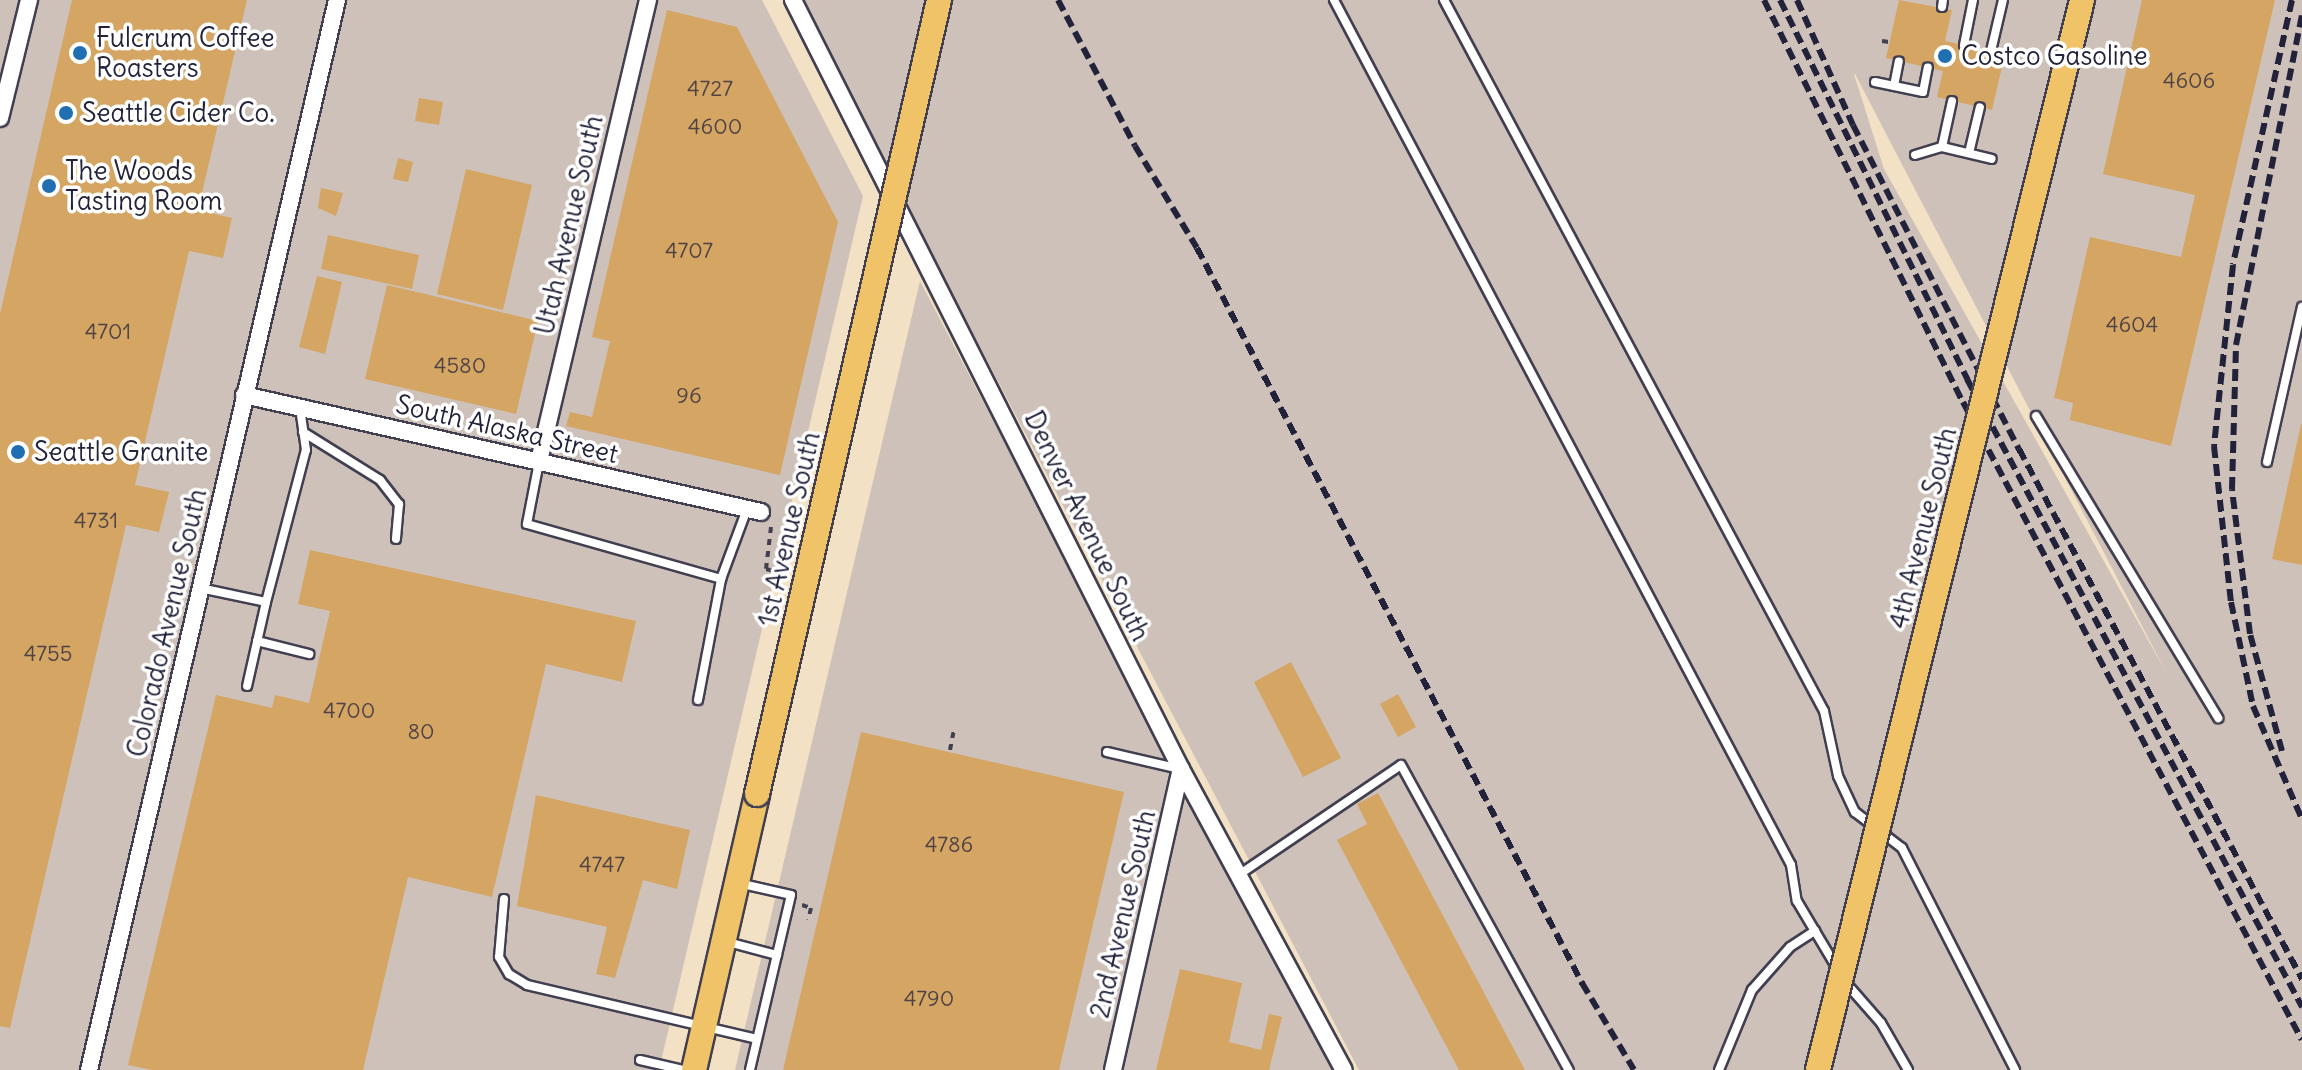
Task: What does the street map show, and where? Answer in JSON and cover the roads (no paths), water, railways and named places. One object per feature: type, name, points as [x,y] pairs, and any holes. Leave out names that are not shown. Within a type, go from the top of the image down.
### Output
[{"type":"main road","name":"1st Avenue South","points":[[694,1070],[939,0]]},
{"type":"main road","name":"4th Avenue South","points":[[1818,1070],[2082,0]]},
{"type":"street","points":[[0,118],[29,0]]},
{"type":"street","name":"Colorado Avenue South","points":[[89,1070],[337,0]]},
{"type":"street","name":"Utah Avenue South","points":[[539,461],[648,0]]},
{"type":"street","name":"Denver Avenue South","points":[[793,0],[1181,769],[1344,1070]]},
{"type":"street","name":"South Alaska Street","points":[[244,395],[754,510]]},
{"type":"street","name":"2nd Avenue South","points":[[1113,1070],[1181,769]]},
{"type":"lane","points":[[1334,0],[1791,865],[1797,901],[1848,988],[1881,1023],[1908,1070]]},
{"type":"lane","points":[[1444,0],[1824,711],[1838,776],[1855,812],[1902,848],[2015,1070]]},
{"type":"lane","points":[[1964,45],[1973,0]]},
{"type":"lane","points":[[1991,51],[2003,0]]},
{"type":"lane","points":[[1894,86],[1899,61]]},
{"type":"lane","points":[[1875,82],[1923,92],[1928,67]]},
{"type":"lane","points":[[1942,147],[1952,101]]},
{"type":"lane","points":[[1969,153],[1980,107]]},
{"type":"lane","points":[[1915,155],[1942,147],[1992,159]]},
{"type":"lane","points":[[2267,462],[2302,307]]},
{"type":"lane","points":[[247,686],[306,450],[300,407]]},
{"type":"lane","points":[[2036,416],[2218,718]]},
{"type":"lane","points":[[303,432],[380,480],[399,504],[396,539]]},
{"type":"lane","points":[[539,461],[527,524],[721,579]]},
{"type":"lane","points":[[698,700],[721,579],[754,510]]},
{"type":"lane","points":[[199,588],[266,602]]},
{"type":"lane","points":[[257,641],[309,654]]},
{"type":"lane","points":[[1107,752],[1181,769]]},
{"type":"lane","points":[[1240,874],[1401,765],[1569,1070]]},
{"type":"lane","points":[[737,883],[791,895],[750,1070]]},
{"type":"lane","points":[[504,899],[497,939],[499,957],[509,974],[554,994],[757,1039]]},
{"type":"lane","points":[[1719,1070],[1752,990],[1790,947],[1815,931]]},
{"type":"lane","points":[[724,941],[777,955]]},
{"type":"lane","points":[[640,1060],[683,1070]]},
{"type":"railway","points":[[1058,0],[1135,146],[1197,248],[1582,983],[1634,1070]]},
{"type":"railway","points":[[1764,0],[1963,402],[2302,1040]]},
{"type":"railway","points":[[1780,0],[1967,379],[2302,1007]]},
{"type":"railway","points":[[1797,0],[1853,125],[2019,449],[2302,979]]},
{"type":"railway","points":[[2292,0],[2233,265],[2214,446],[2231,602],[2253,706],[2302,819]]},
{"type":"railway","points":[[2282,751],[2250,634],[2232,489],[2236,345],[2302,16]]},
{"type":"place","name":"Fulcrum Coffee Roasters","points":[[80,53]]},
{"type":"place","name":"Costco Gasoline","points":[[1945,56]]},
{"type":"place","name":"Seattle Cider Co.","points":[[66,113]]},
{"type":"place","name":"The Woods Tasting Room","points":[[49,186]]},
{"type":"place","name":"Seattle Granite","points":[[18,452]]}]
